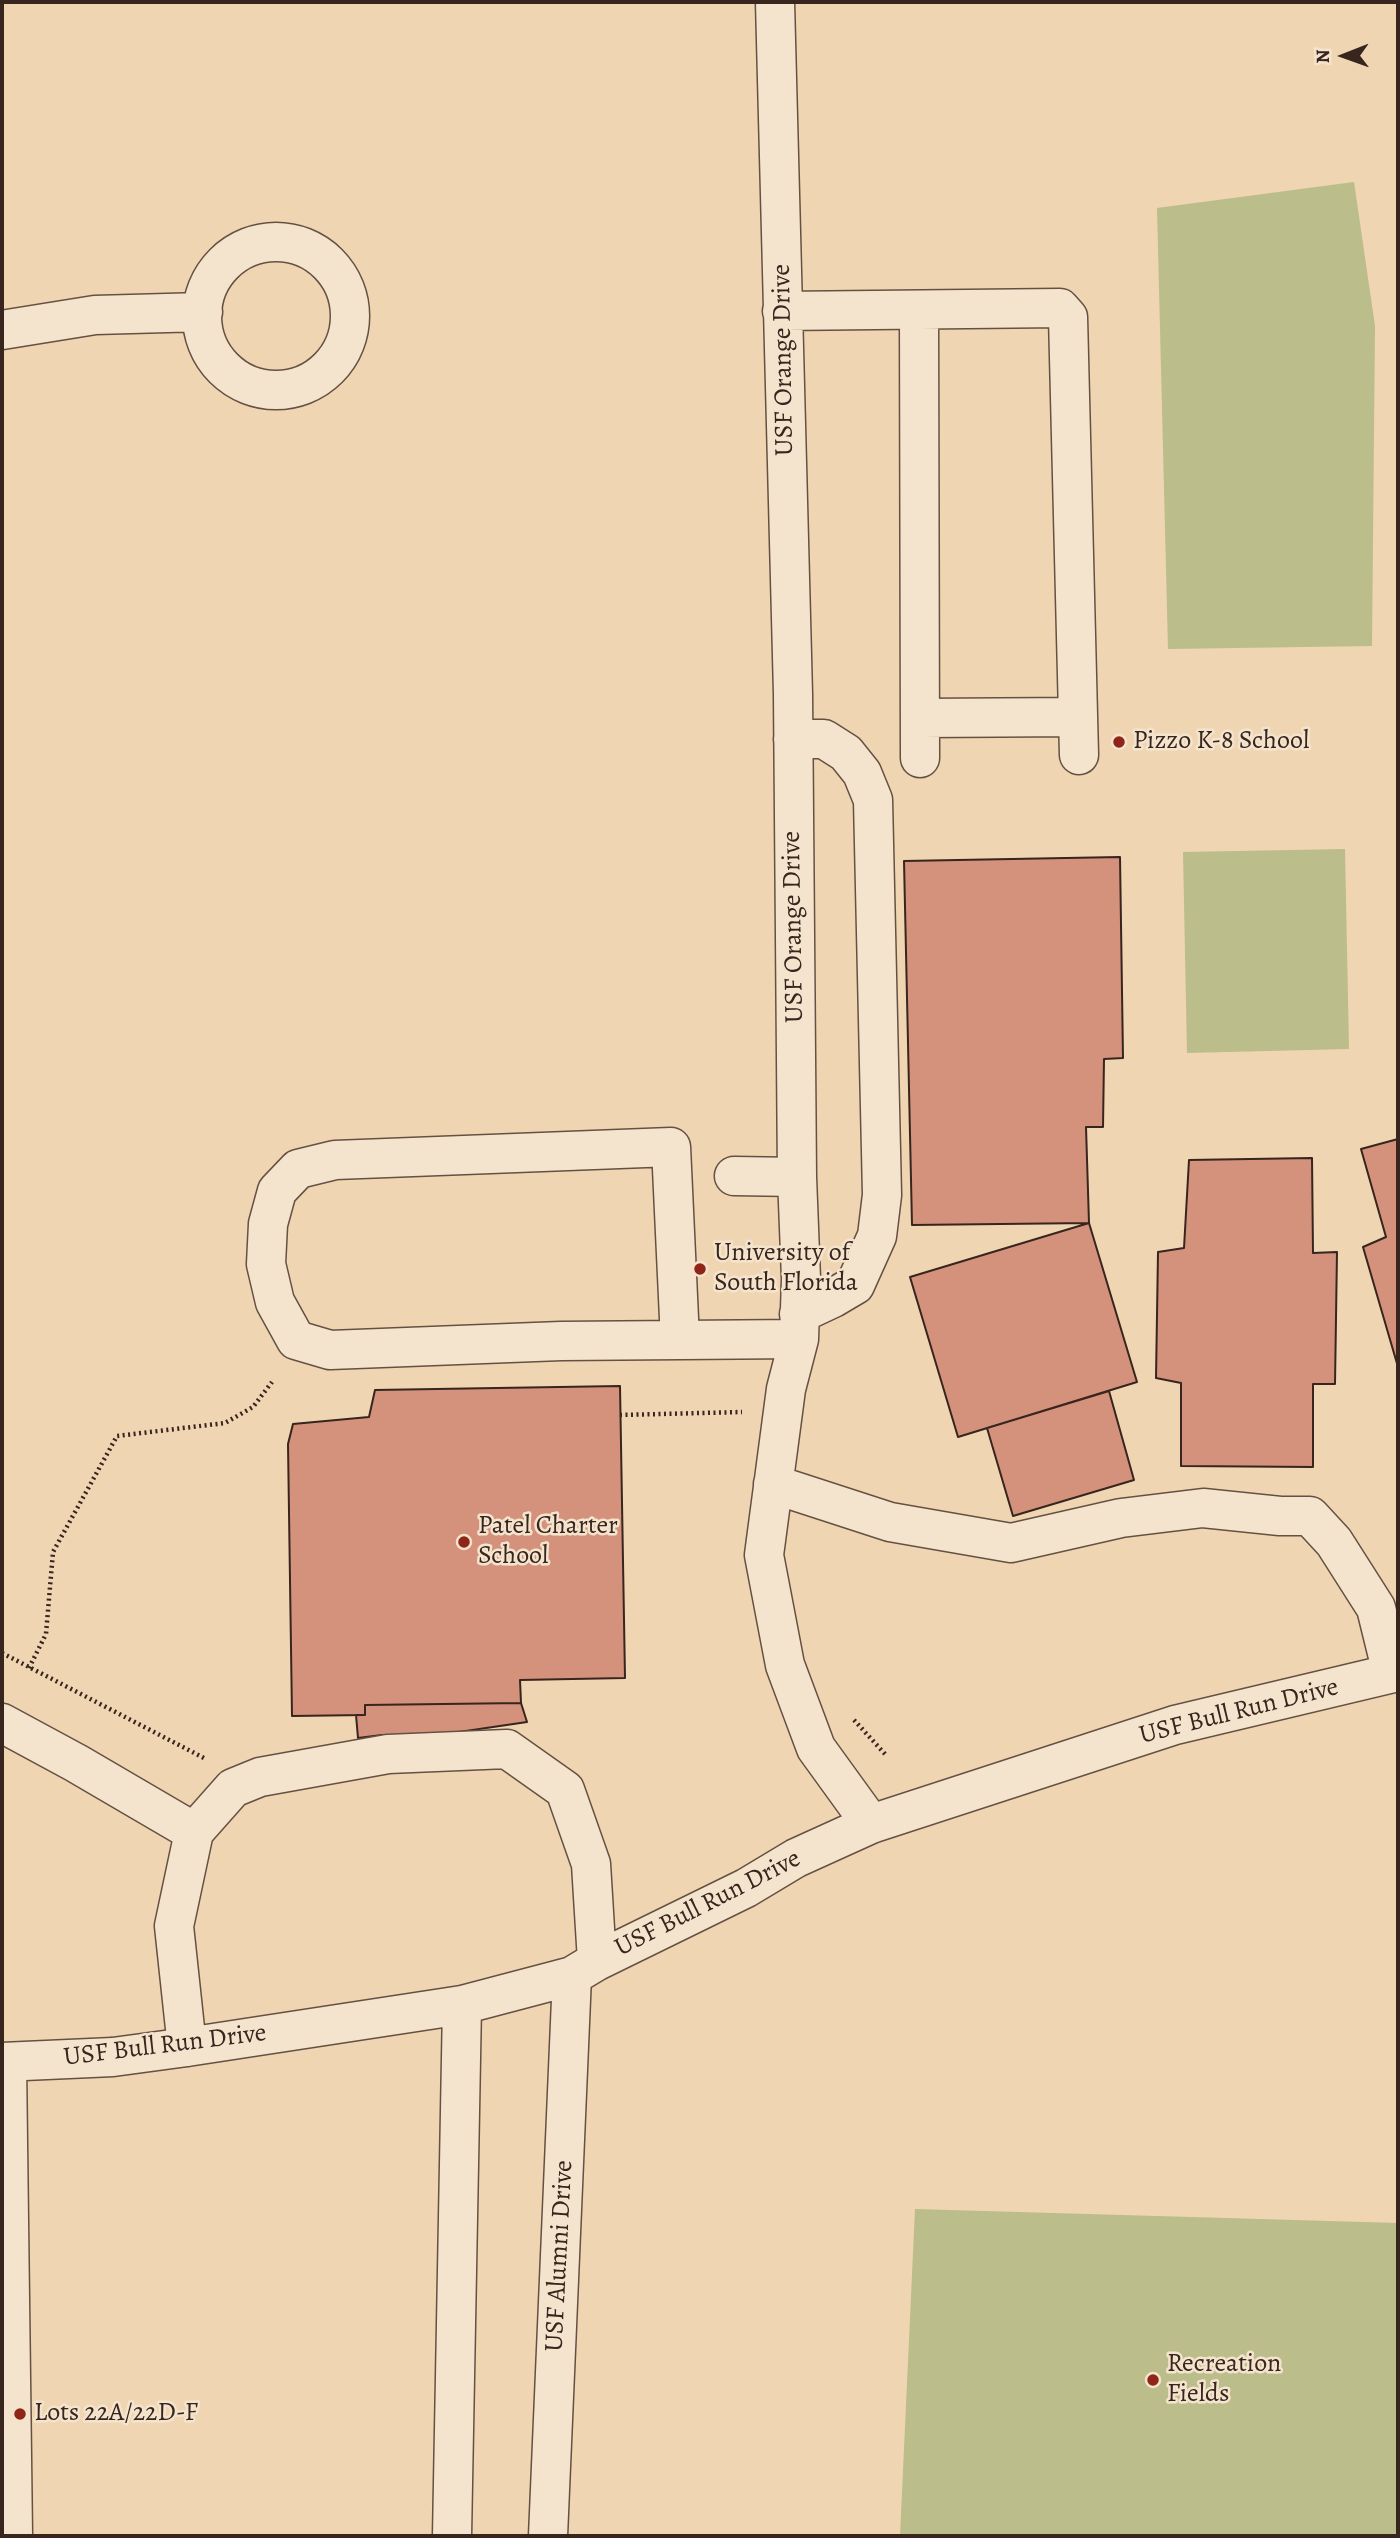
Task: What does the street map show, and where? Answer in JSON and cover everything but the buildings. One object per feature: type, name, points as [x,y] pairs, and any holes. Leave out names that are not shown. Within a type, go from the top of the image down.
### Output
[{"type":"street","name":"USF Orange Drive","points":[[775,2],[793,739],[797,1177],[801,1279],[799,1326],[786,1390],[764,1555],[785,1665],[816,1748],[871,1824]]},
{"type":"street","points":[[782,311],[1060,308],[1068,317],[1079,755]]},
{"type":"street","points":[[919,311],[920,758]]},
{"type":"street","points":[[2,330],[95,315],[203,312]]},
{"type":"street","points":[[921,718],[1078,717]]},
{"type":"street","points":[[680,1340],[671,1147],[335,1160],[298,1169],[277,1191],[268,1224],[266,1264],[275,1302],[296,1340],[330,1350],[680,1340],[799,1326],[855,1285],[877,1236],[881,1195],[873,800],[862,773],[846,753],[824,739],[793,739]]},
{"type":"street","points":[[734,1176],[797,1177]]},
{"type":"street","points":[[773,1484],[890,1522],[1011,1543],[1121,1518],[1203,1508],[1280,1516],[1310,1516],[1334,1542],[1376,1608],[1395,1672]]},
{"type":"street","name":"USF Bull Run Drive","points":[[4,2063],[113,2057],[462,2005],[585,1968],[746,1888],[796,1858],[871,1824],[1175,1725],[1395,1672]]},
{"type":"street","points":[[2,1723],[194,1832],[174,1926],[187,2047]]},
{"type":"street","name":"USF Alumni Drive","points":[[194,1832],[233,1788],[260,1777],[388,1754],[507,1749],[565,1790],[591,1864],[548,2536]]},
{"type":"street","points":[[452,2536],[462,2005]]},
{"type":"street","points":[[4,2063],[6,2369],[13,2536]]},
{"type":"path","points":[[29,1668],[46,1634],[53,1552],[117,1436],[225,1423],[253,1407],[272,1382]]},
{"type":"path","points":[[620,1415],[748,1412]]},
{"type":"path","points":[[2,1653],[211,1761]]},
{"type":"green space","points":[[1354,182],[1375,326],[1372,646],[1168,649],[1157,208]]},
{"type":"green space","points":[[1345,849],[1349,1049],[1187,1053],[1183,852]]},
{"type":"green space","name":"Recreation Fields","points":[[915,2209],[1398,2223],[1398,2536],[900,2536]]},
{"type":"place","name":"Pizzo K-8 School","points":[[1119,742]]},
{"type":"place","name":"University of South Florida","points":[[700,1269]]},
{"type":"place","name":"Patel Charter School","points":[[464,1542]]},
{"type":"place","name":"Recreation Fields","points":[[1153,2380]]},
{"type":"place","name":"Lots 22A/22D-F","points":[[20,2414]]}]
